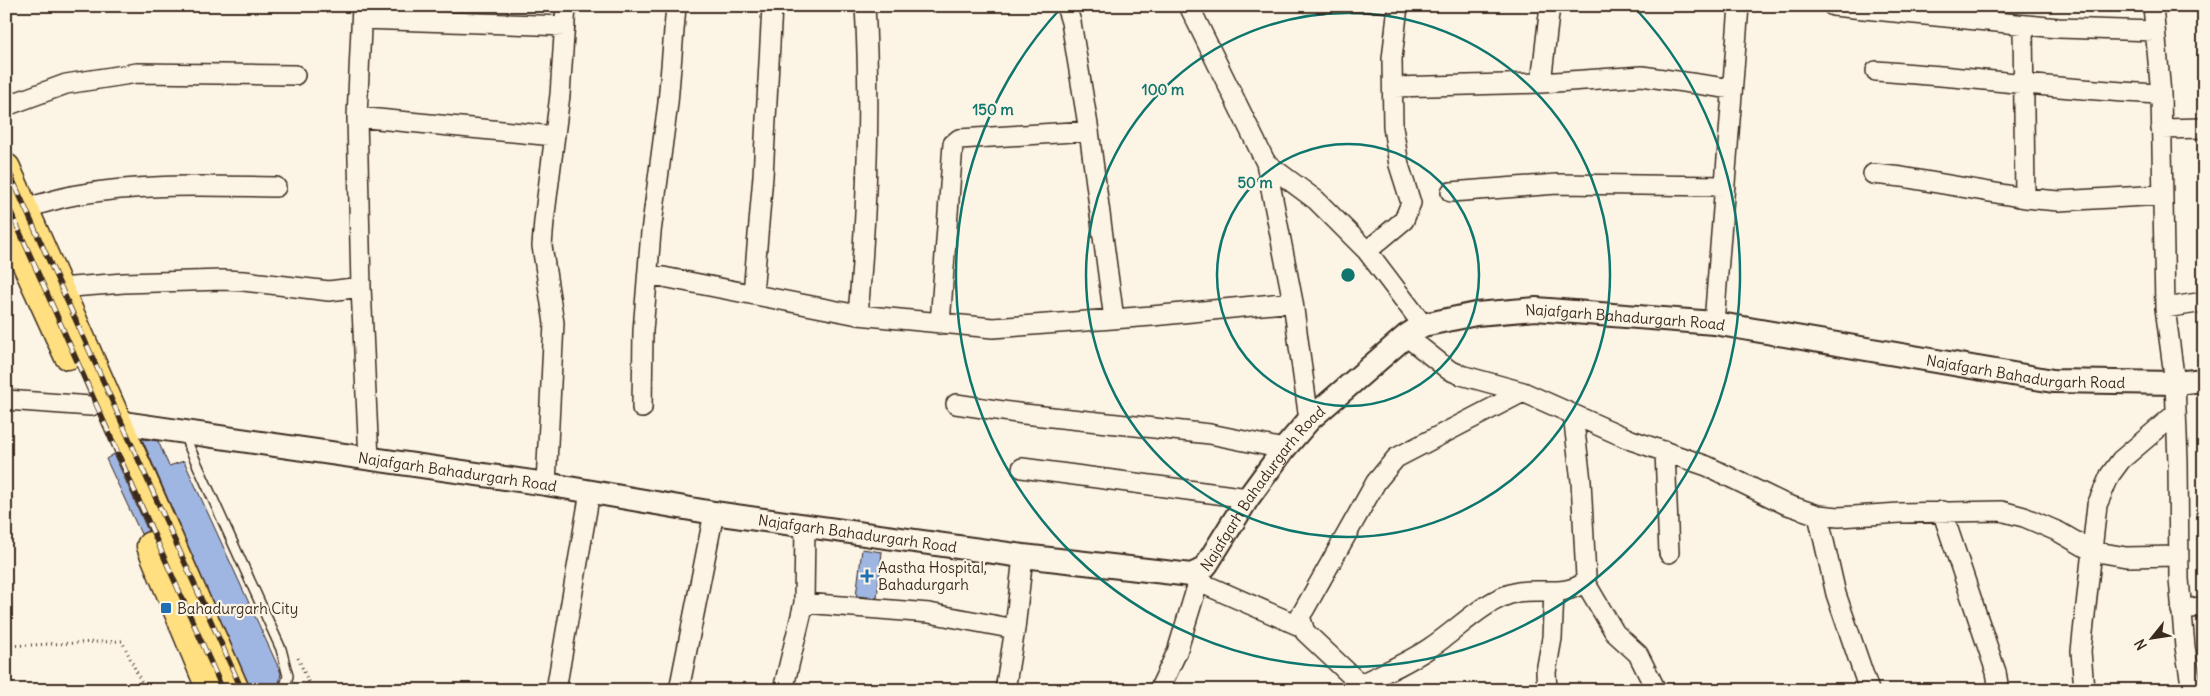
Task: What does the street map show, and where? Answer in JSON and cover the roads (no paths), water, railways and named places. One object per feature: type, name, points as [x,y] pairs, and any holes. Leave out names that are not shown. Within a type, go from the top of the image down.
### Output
[{"type":"main road","points":[[6,168],[15,214],[91,406],[211,690]]},
{"type":"main road","points":[[15,214],[59,288],[116,422],[235,690]]},
{"type":"street","points":[[546,484],[554,323],[542,246],[560,95],[566,6]]},
{"type":"street","points":[[642,408],[643,331],[651,232],[668,103],[676,6]]},
{"type":"street","points":[[753,294],[761,212],[772,6]]},
{"type":"street","points":[[858,315],[866,210],[868,94],[865,6]]},
{"type":"street","points":[[1066,6],[1071,22],[1089,131],[1114,319]]},
{"type":"street","points":[[1190,6],[1266,163],[1293,302],[1309,420]]},
{"type":"street","points":[[1367,251],[1404,220],[1411,203],[1399,165],[1395,142],[1392,59],[1398,6]]},
{"type":"street","points":[[1541,83],[1550,6]]},
{"type":"street","points":[[1714,323],[1739,6]]},
{"type":"street","points":[[1833,6],[1869,8],[2023,25],[2103,31],[2155,31]]},
{"type":"street","points":[[2153,6],[2161,94],[2165,308],[2175,383],[2178,462],[2178,556],[2181,610],[2192,690]]},
{"type":"street","points":[[369,459],[361,288],[357,117],[362,13],[565,26]]},
{"type":"street","points":[[2023,25],[2025,198]]},
{"type":"street","points":[[1876,71],[2062,88],[2161,94]]},
{"type":"street","points":[[6,106],[66,84],[137,73],[295,75]]},
{"type":"street","points":[[1394,87],[1541,83],[1642,76],[1732,89]]},
{"type":"street","points":[[357,117],[554,136]]},
{"type":"street","points":[[2161,129],[2204,128]]},
{"type":"street","points":[[940,324],[953,144],[959,139],[968,138],[1089,131]]},
{"type":"street","points":[[1266,163],[1316,200],[1367,251],[1415,330],[1449,370],[1523,392],[1632,440],[1728,475],[1785,504],[1818,515],[1839,517],[2001,511],[2024,517],[2092,551],[2126,557],[2178,556]]},
{"type":"street","points":[[1873,174],[1902,177],[2025,198],[2059,201],[2162,195]]},
{"type":"street","points":[[1451,192],[1557,184],[1725,186]]},
{"type":"street","points":[[15,214],[74,195],[144,187],[187,185],[276,187]]},
{"type":"street","points":[[648,274],[858,315],[940,324],[1007,327],[1293,302]]},
{"type":"street","points":[[59,288],[124,283],[216,280],[244,281],[329,291],[361,288]]},
{"type":"street","points":[[2165,308],[2204,302]]},
{"type":"street","name":"Najafgarh Bahadurgarh Road","points":[[116,422],[546,484],[714,513],[1023,556],[1200,576],[1248,498],[1284,449],[1309,420],[1415,330],[1476,314],[1536,309],[1714,323],[2053,381],[2175,383],[2204,380]]},
{"type":"street","points":[[1523,392],[1396,458],[1376,482],[1300,616],[1302,626],[1305,632],[1356,687],[1431,647],[1478,611],[1501,598],[1518,592],[1554,592],[1576,588],[1585,582]]},
{"type":"street","points":[[6,400],[91,406]]},
{"type":"street","points":[[956,404],[1024,414],[1210,434],[1284,449]]},
{"type":"street","points":[[2084,690],[2081,651],[2097,505],[2110,475],[2121,460],[2175,414]]},
{"type":"street","points":[[1574,415],[1582,481],[1585,582],[1615,633],[1638,654],[1656,690]]},
{"type":"street","points":[[1665,451],[1669,553]]},
{"type":"street","points":[[1022,468],[1248,498]]},
{"type":"street","points":[[556,690],[590,492]]},
{"type":"street","points":[[1942,512],[1996,672],[1999,690]]},
{"type":"street","points":[[679,690],[714,513]]},
{"type":"street","points":[[1818,515],[1846,625],[1869,690]]},
{"type":"street","points":[[783,690],[804,603],[805,525]]},
{"type":"street","points":[[1005,690],[1015,629],[1023,556]]},
{"type":"street","points":[[1159,690],[1177,652],[1200,576],[1302,626]]},
{"type":"street","points":[[1547,690],[1546,672],[1552,638],[1554,592]]},
{"type":"street","points":[[804,603],[929,613],[1015,629]]},
{"type":"street","points":[[2181,610],[2204,606]]},
{"type":"lane","points":[[182,432],[281,649],[288,676],[284,690]]},
{"type":"railway","points":[[6,165],[242,690]]},
{"type":"railway","points":[[6,201],[223,690]]},
{"type":"place","name":"Aastha Hospital, Bahadurgarh","points":[[867,576]]},
{"type":"place","name":"Bahadurgarh City","points":[[166,608]]}]
